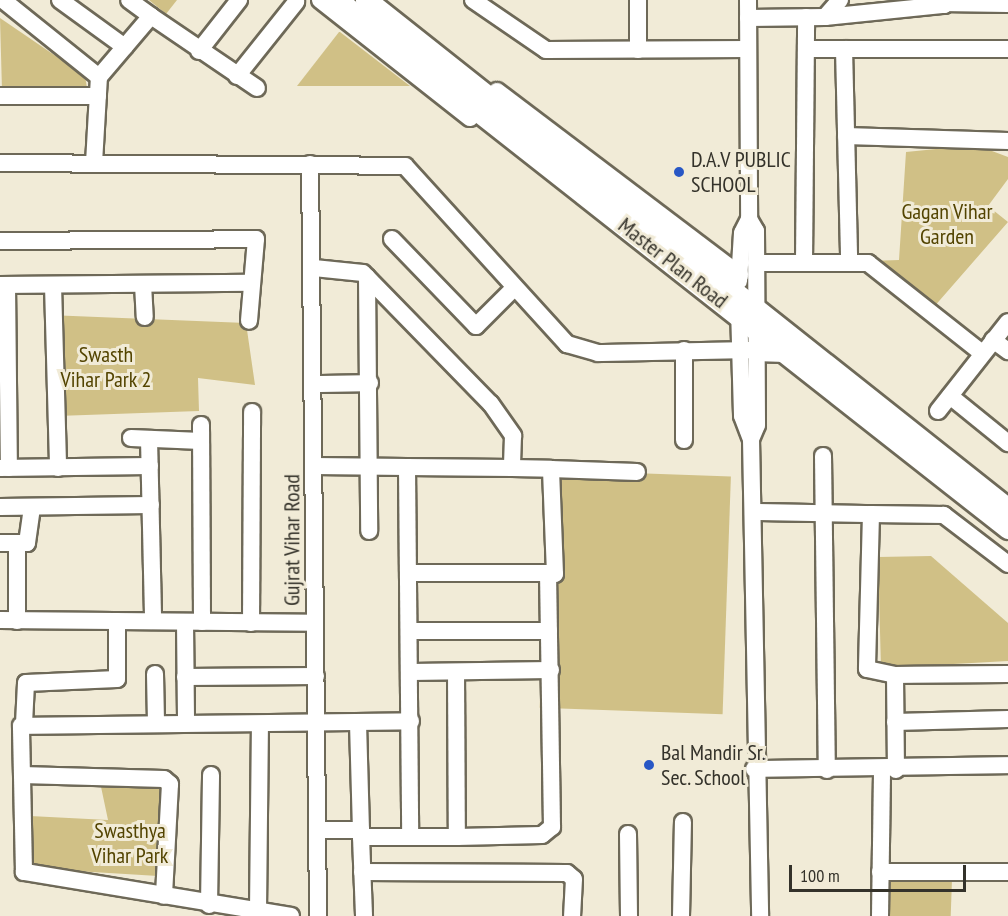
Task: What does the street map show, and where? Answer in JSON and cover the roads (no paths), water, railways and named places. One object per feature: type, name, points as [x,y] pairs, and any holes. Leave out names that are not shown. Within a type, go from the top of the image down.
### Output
[{"type":"main road","name":"Master Plan Road","points":[[337,0],[744,306],[1008,509]]},
{"type":"main road","name":"Master Plan Road","points":[[366,0],[744,306],[785,351],[1008,528]]},
{"type":"main road","points":[[747,349],[785,351]]},
{"type":"street","points":[[60,0],[125,47]]},
{"type":"street","points":[[129,0],[199,51],[257,88]]},
{"type":"street","points":[[199,51],[239,0]]},
{"type":"street","points":[[320,0],[744,306]]},
{"type":"street","points":[[379,0],[744,306]]},
{"type":"street","points":[[473,0],[546,50],[748,49]]},
{"type":"street","points":[[638,0],[638,50]]},
{"type":"street","points":[[748,0],[749,219],[742,233],[747,349],[757,424],[751,439],[754,769],[760,916]]},
{"type":"street","points":[[825,17],[840,0]]},
{"type":"street","points":[[237,76],[296,2]]},
{"type":"street","points":[[748,18],[825,17],[944,2],[1008,4]]},
{"type":"street","points":[[4,6],[99,77]]},
{"type":"street","points":[[94,163],[99,77],[151,16]]},
{"type":"street","points":[[804,263],[806,16]]},
{"type":"street","points":[[806,49],[1008,49]]},
{"type":"street","points":[[844,49],[849,261]]},
{"type":"street","points":[[0,96],[98,96]]},
{"type":"street","points":[[846,136],[1008,141]]},
{"type":"street","points":[[0,163],[396,164],[414,171],[550,330],[584,352],[747,349]]},
{"type":"street","name":"Gujrat Vihar Road","points":[[310,164],[314,268],[318,916]]},
{"type":"street","points":[[744,306],[756,263],[756,231],[749,219]]},
{"type":"street","points":[[0,241],[256,239],[249,321]]},
{"type":"street","points":[[392,239],[476,326],[514,288]]},
{"type":"street","points":[[756,263],[849,261],[868,263],[982,353]]},
{"type":"street","points":[[314,268],[356,270],[367,277],[506,421],[513,436],[512,468]]},
{"type":"street","points":[[367,277],[370,383],[369,531]]},
{"type":"street","points":[[150,466],[4,468],[3,285],[252,283]]},
{"type":"street","points":[[143,284],[144,316]]},
{"type":"street","points":[[53,285],[58,468]]},
{"type":"street","points":[[938,411],[1008,322]]},
{"type":"street","points":[[993,340],[1008,351]]},
{"type":"street","points":[[684,350],[684,440]]},
{"type":"street","points":[[314,384],[370,383]]},
{"type":"street","points":[[950,396],[1008,443]]},
{"type":"street","points":[[251,623],[252,412]]},
{"type":"street","points":[[131,438],[149,440],[201,433],[202,622]]},
{"type":"street","points":[[149,440],[153,621]]},
{"type":"street","points":[[823,456],[827,770]]},
{"type":"street","points":[[314,466],[637,472]]},
{"type":"street","points":[[407,467],[412,573],[410,837]]},
{"type":"street","points":[[412,573],[555,574],[550,469]]},
{"type":"street","points":[[0,507],[152,505]]},
{"type":"street","points":[[0,543],[17,544],[29,540],[32,507]]},
{"type":"street","points":[[753,513],[944,515],[1008,564]]},
{"type":"street","points":[[871,514],[866,666],[874,674],[1008,674]]},
{"type":"street","points":[[17,544],[17,621]]},
{"type":"street","points":[[317,830],[410,837],[542,836],[551,831],[548,573]]},
{"type":"street","points":[[0,620],[315,623]]},
{"type":"street","points":[[117,621],[117,679],[26,683],[22,775],[24,872],[209,905],[291,916]]},
{"type":"street","points":[[185,622],[186,723]]},
{"type":"street","points":[[412,631],[549,631]]},
{"type":"street","points":[[411,672],[550,670]]},
{"type":"street","points":[[456,672],[457,837]]},
{"type":"street","points":[[155,674],[156,722]]},
{"type":"street","points":[[880,916],[880,872],[889,770],[896,722],[895,675]]},
{"type":"street","points":[[185,677],[316,676]]},
{"type":"street","points":[[896,722],[1008,719]]},
{"type":"street","points":[[24,724],[156,722],[316,725],[411,721]]},
{"type":"street","points":[[358,723],[364,916]]},
{"type":"street","points":[[258,911],[260,724]]},
{"type":"street","points":[[754,769],[889,770],[1008,765]]},
{"type":"street","points":[[22,775],[164,779],[170,784],[164,896]]},
{"type":"street","points":[[209,905],[212,775]]},
{"type":"street","points":[[681,916],[682,822]]},
{"type":"street","points":[[628,834],[629,916]]},
{"type":"street","points":[[362,872],[567,873],[574,879],[572,916]]},
{"type":"street","points":[[880,872],[1008,872]]},
{"type":"place","name":"D.A.V PUBLIC SCHOOL","points":[[679,172]]},
{"type":"place","name":"Bal Mandir Sr. Sec. School","points":[[649,765]]},
{"type":"park label","name":"Gagan Vihar Garden","points":[[947,224]]},
{"type":"park label","name":"Swasth Vihar Park 2","points":[[106,366]]},
{"type":"park label","name":"Swasthya Vihar Park","points":[[130,842]]}]
